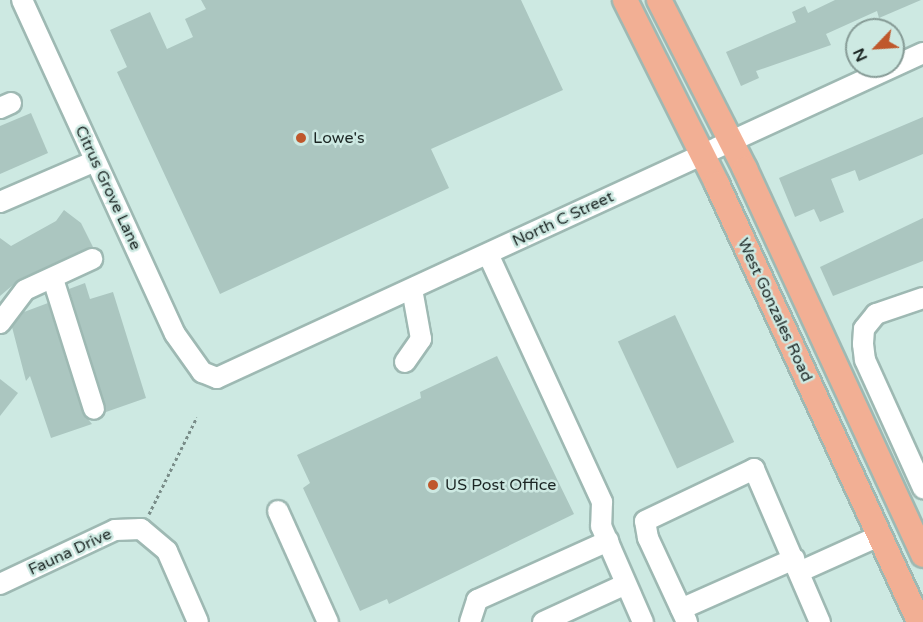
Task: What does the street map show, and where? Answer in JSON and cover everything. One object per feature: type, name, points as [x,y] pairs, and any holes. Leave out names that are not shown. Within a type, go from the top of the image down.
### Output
[{"type":"main road","name":"West Gonzales Road","points":[[625,0],[702,154],[919,622]]},
{"type":"main road","name":"West Gonzales Road","points":[[659,0],[730,142],[923,555]]},
{"type":"street","name":"Citrus Grove Lane","points":[[22,0],[175,334],[202,372]]},
{"type":"street","name":"North C Street","points":[[202,372],[217,378],[230,375],[923,53]]},
{"type":"street","points":[[0,202],[95,161]]},
{"type":"street","points":[[488,254],[602,502],[608,541],[643,622]]},
{"type":"street","points":[[0,323],[25,290],[92,259]]},
{"type":"street","points":[[53,279],[94,410]]},
{"type":"street","points":[[405,362],[421,339],[412,289]]},
{"type":"street","points":[[923,298],[876,314],[864,329],[865,360],[923,488]]},
{"type":"street","points":[[820,622],[797,565],[754,469],[647,517],[648,538],[684,616],[797,565],[879,536]]},
{"type":"street","points":[[278,511],[328,622]]},
{"type":"street","points":[[141,529],[167,550],[198,622]]},
{"type":"street","name":"Fauna Drive","points":[[0,584],[115,530],[141,529]]},
{"type":"street","points":[[470,622],[477,600],[608,541]]},
{"type":"street","points":[[543,622],[626,584]]},
{"type":"path","points":[[141,529],[197,417]]},
{"type":"building","name":"Lowe's","points":[[201,0],[521,0],[563,90],[431,149],[449,188],[220,294],[117,72],[127,67],[110,30],[150,12],[167,49],[193,37],[185,19],[206,9]]},
{"type":"building","points":[[835,0],[921,0],[879,18],[877,11],[861,18],[845,18],[845,25],[826,34],[831,45],[756,71],[759,78],[741,86],[726,52],[796,22],[792,12],[805,6],[808,13]]},
{"type":"building","points":[[31,113],[48,153],[0,174],[0,126]]},
{"type":"building","points":[[923,117],[923,154],[859,181],[855,170],[831,179],[844,212],[820,222],[814,209],[795,217],[779,178]]},
{"type":"building","points":[[64,210],[81,223],[93,247],[20,279],[0,296],[0,238],[11,246],[56,221]]},
{"type":"building","points":[[923,218],[923,261],[833,296],[820,267]]},
{"type":"building","points":[[85,283],[90,299],[113,292],[146,398],[106,412],[69,289]]},
{"type":"building","points":[[48,303],[83,413],[92,424],[51,438],[30,376],[26,381],[12,327],[24,312]]},
{"type":"building","points":[[675,315],[734,442],[677,469],[618,342]]},
{"type":"building","name":"US Post Office","points":[[497,356],[574,514],[389,604],[387,599],[360,611],[303,488],[310,483],[297,455],[421,398],[420,392]]},
{"type":"building","points":[[0,379],[18,393],[0,416]]},
{"type":"place","name":"Lowe's","points":[[301,138]]},
{"type":"place","name":"US Post Office","points":[[433,485]]}]
